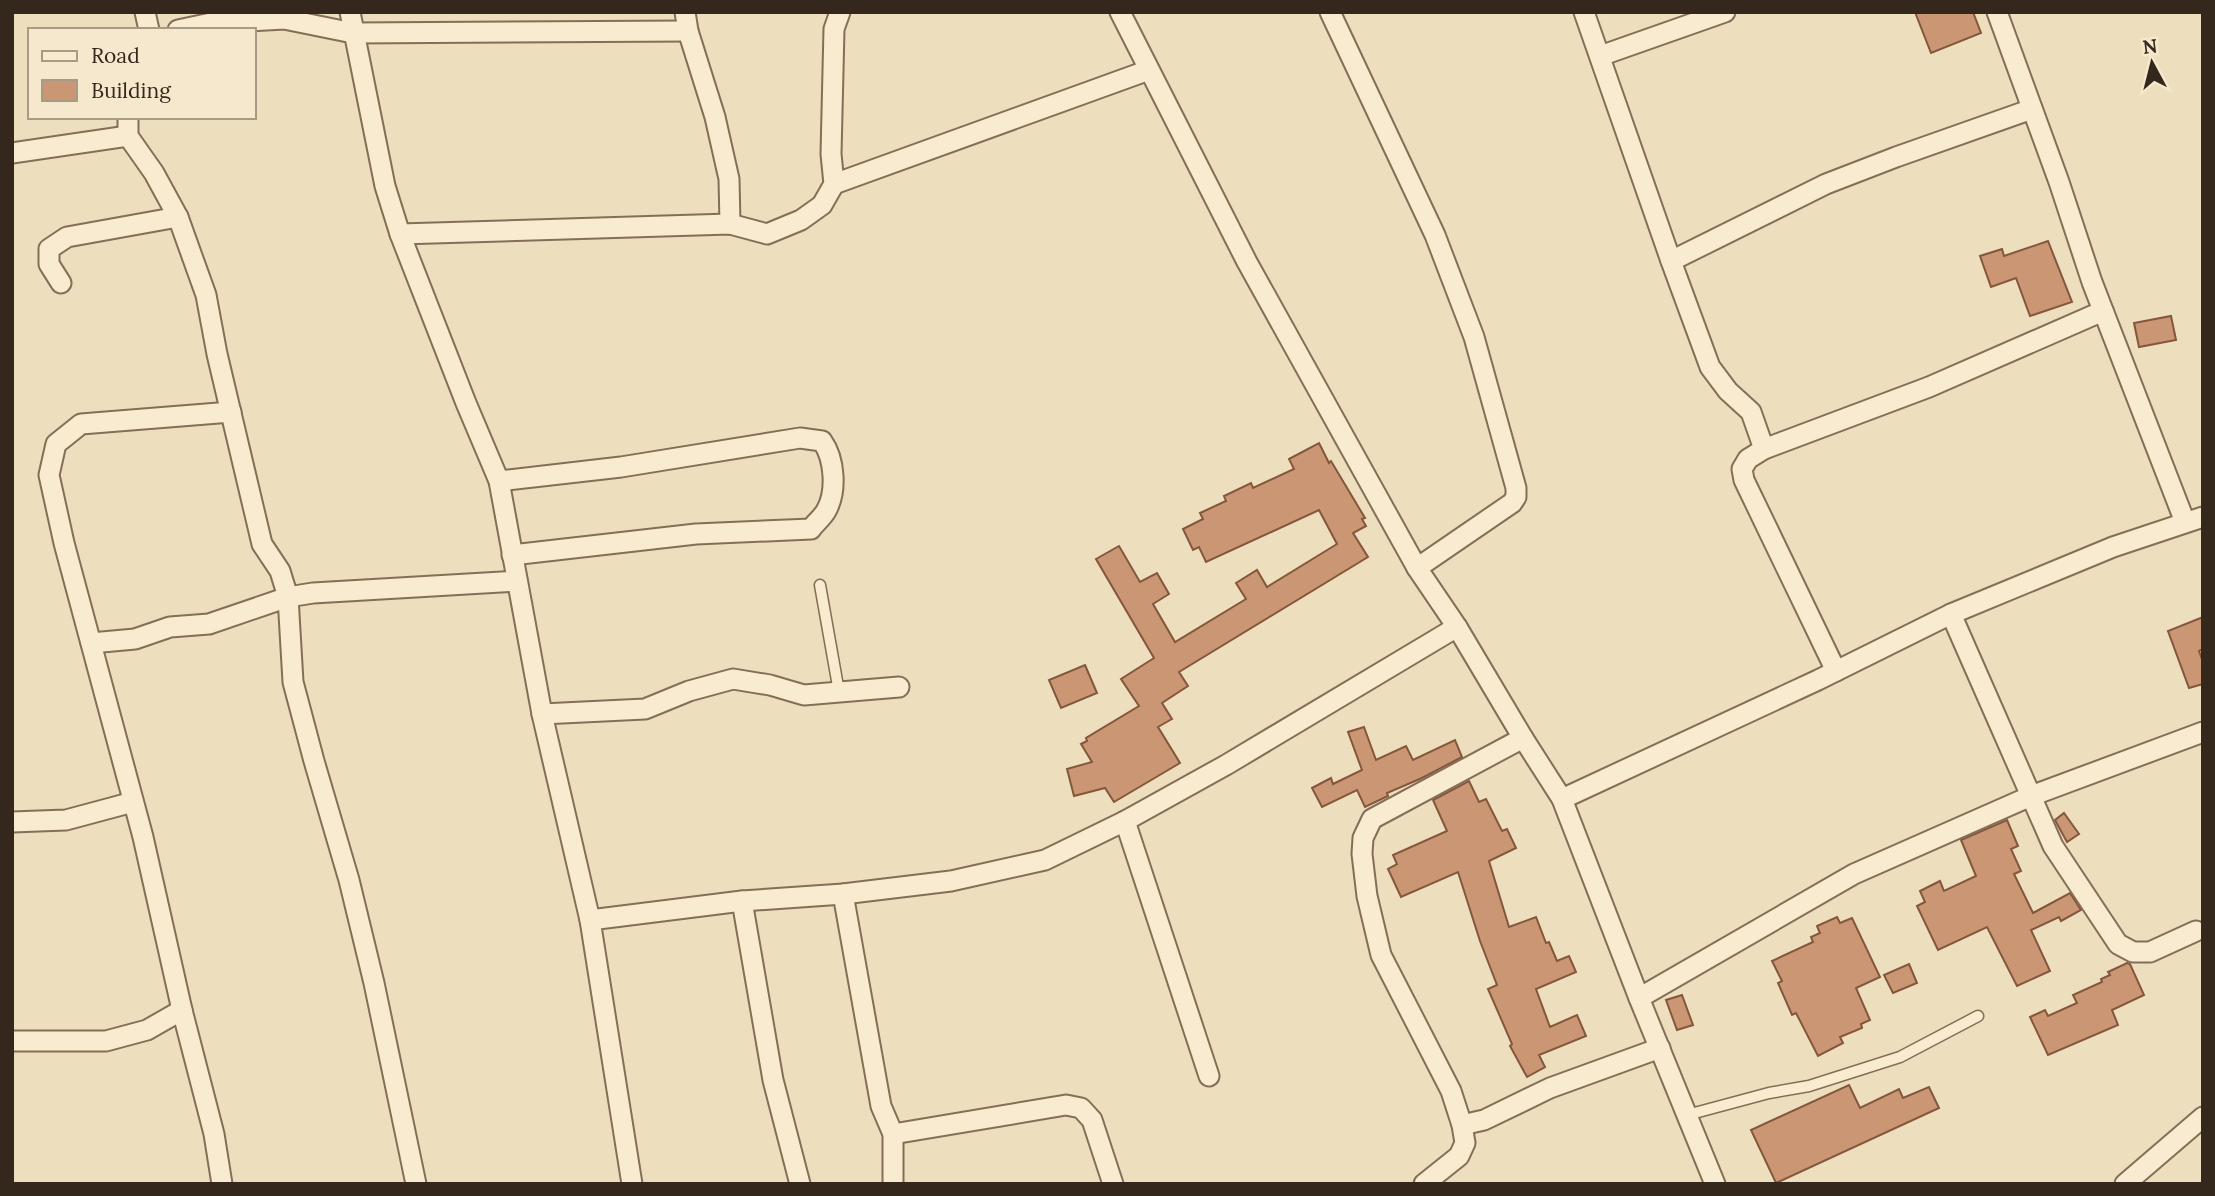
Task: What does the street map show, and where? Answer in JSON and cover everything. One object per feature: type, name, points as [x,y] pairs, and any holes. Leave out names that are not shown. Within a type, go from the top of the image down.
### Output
[{"type":"street","points":[[350,12],[385,186],[400,233],[499,481],[542,714],[590,919],[632,1184]]},
{"type":"street","points":[[400,233],[730,224],[767,234],[802,220],[822,205],[834,184],[831,154],[834,29],[840,12]]},
{"type":"street","points":[[1120,12],[1247,262],[1417,568],[1457,627],[1562,799],[1715,1184]]},
{"type":"street","points":[[1330,12],[1435,234],[1474,337],[1516,488],[1516,497],[1512,503],[1417,568]]},
{"type":"street","points":[[1584,12],[1710,368],[1728,391],[1751,412],[1764,449]]},
{"type":"street","points":[[1600,56],[1725,12]]},
{"type":"street","points":[[1562,799],[1951,614],[2113,547],[2194,519],[2103,311],[1997,12]]},
{"type":"street","points":[[187,28],[211,23],[284,19],[354,33],[686,22],[715,117],[729,179],[730,224]]},
{"type":"street","points":[[834,184],[1149,70]]},
{"type":"street","points":[[1671,261],[1826,184],[2032,109]]},
{"type":"street","points":[[12,153],[128,127],[178,217],[206,295],[262,544],[279,571],[288,597],[293,682],[349,880],[374,983],[416,1184]]},
{"type":"street","points":[[61,283],[49,264],[48,248],[67,237],[178,217]]},
{"type":"street","points":[[1836,671],[1744,480],[1742,469],[1748,459],[1764,449],[1929,387],[2103,311]]},
{"type":"street","points":[[222,1184],[214,1134],[133,802],[49,475],[56,444],[81,424],[231,412]]},
{"type":"street","points":[[499,481],[621,467],[800,438],[822,441],[830,451],[834,478],[827,510],[811,529],[696,534],[512,555]]},
{"type":"street","points":[[91,643],[135,639],[170,627],[209,624],[288,597],[313,593],[517,581]]},
{"type":"street","points":[[1951,614],[2053,846],[2118,944],[2133,952],[2150,952],[2196,930]]},
{"type":"street","points":[[590,919],[951,881],[1045,860],[1125,821],[1226,765],[1457,627]]},
{"type":"street","points":[[542,714],[645,709],[689,691],[733,679],[770,685],[804,695],[899,687]]},
{"type":"street","points":[[1639,998],[1854,874],[2031,796],[2203,732]]},
{"type":"street","points":[[1424,1184],[1459,1156],[1465,1143],[1462,1125],[1451,1091],[1381,955],[1367,895],[1363,838],[1372,819],[1523,738]]},
{"type":"street","points":[[12,822],[66,820],[133,802]]},
{"type":"street","points":[[1125,821],[1209,1076]]},
{"type":"street","points":[[843,894],[881,1106],[893,1135],[893,1184]]},
{"type":"street","points":[[742,901],[774,1080],[800,1184]]},
{"type":"street","points":[[12,1041],[106,1041],[147,1030],[182,1010]]},
{"type":"street","points":[[1462,1125],[1484,1120],[1550,1088],[1660,1048]]},
{"type":"street","points":[[893,1135],[1066,1105],[1081,1108],[1092,1120],[1113,1184]]},
{"type":"street","points":[[2125,1184],[2203,1117]]},
{"type":"lane","points":[[820,585],[839,692]]},
{"type":"lane","points":[[1687,1115],[1769,1093],[1809,1086],[1900,1057],[1978,1017]]},
{"type":"building","points":[[1915,12],[1973,12],[1981,33],[1931,53]]},
{"type":"building","points":[[2048,241],[2072,302],[2030,316],[2016,278],[1991,287],[1980,256],[2002,249],[2004,256]]},
{"type":"building","points":[[2171,316],[2176,340],[2139,347],[2134,323]]},
{"type":"building","points":[[1319,443],[1365,518],[1362,519],[1366,526],[1353,533],[1368,557],[1179,672],[1188,686],[1162,703],[1172,719],[1158,727],[1180,763],[1114,802],[1105,788],[1074,796],[1067,769],[1092,762],[1081,744],[1087,741],[1086,738],[1139,706],[1121,679],[1154,658],[1096,559],[1119,546],[1140,582],[1157,573],[1169,594],[1153,604],[1175,642],[1246,599],[1236,583],[1257,570],[1267,587],[1337,544],[1319,510],[1206,562],[1199,547],[1193,550],[1183,529],[1203,519],[1200,513],[1226,501],[1224,496],[1251,483],[1253,488],[1294,469],[1289,459]]},
{"type":"building","points":[[2203,617],[2203,649],[2199,651],[2203,662],[2203,684],[2189,688],[2168,631]]},
{"type":"building","points":[[1085,665],[1097,693],[1061,708],[1049,680]]},
{"type":"building","points":[[1364,727],[1376,760],[1406,746],[1413,760],[1455,740],[1462,757],[1387,793],[1388,796],[1365,807],[1357,790],[1322,807],[1312,788],[1331,778],[1333,784],[1362,770],[1348,732]]},
{"type":"building","points":[[1469,781],[1479,802],[1486,799],[1502,831],[1507,829],[1516,848],[1489,861],[1509,927],[1536,917],[1546,943],[1549,942],[1557,961],[1569,956],[1576,972],[1536,989],[1550,1027],[1577,1015],[1586,1036],[1539,1055],[1545,1067],[1527,1077],[1510,1046],[1512,1044],[1488,989],[1497,985],[1458,872],[1401,897],[1388,869],[1397,864],[1393,855],[1447,831],[1433,800]]},
{"type":"building","points":[[2064,813],[2079,834],[2067,842],[2055,820]]},
{"type":"building","points":[[2007,820],[2018,846],[2011,849],[2021,871],[2014,874],[2033,913],[2070,893],[2081,910],[2061,921],[2059,917],[2031,930],[2050,971],[2017,986],[1987,927],[1938,950],[1917,906],[1925,902],[1920,891],[1940,881],[1944,891],[1976,876],[1961,840]]},
{"type":"building","points":[[1837,917],[1840,923],[1852,918],[1880,977],[1856,988],[1870,1020],[1861,1024],[1862,1028],[1840,1037],[1843,1043],[1818,1056],[1796,1013],[1792,1015],[1778,983],[1782,981],[1772,961],[1813,942],[1811,937],[1820,933],[1817,926]]},
{"type":"building","points":[[1909,964],[1917,983],[1893,993],[1884,975]]},
{"type":"building","points":[[2130,964],[2144,995],[2112,1010],[2118,1025],[2048,1055],[2030,1017],[2045,1010],[2048,1016],[2077,1003],[2073,995],[2102,982],[2101,979],[2110,975],[2108,972]]},
{"type":"building","points":[[1682,995],[1693,1025],[1677,1030],[1666,1000]]},
{"type":"building","points":[[1849,1085],[1860,1108],[1899,1089],[1903,1098],[1929,1087],[1939,1108],[1776,1183],[1751,1130]]}]
